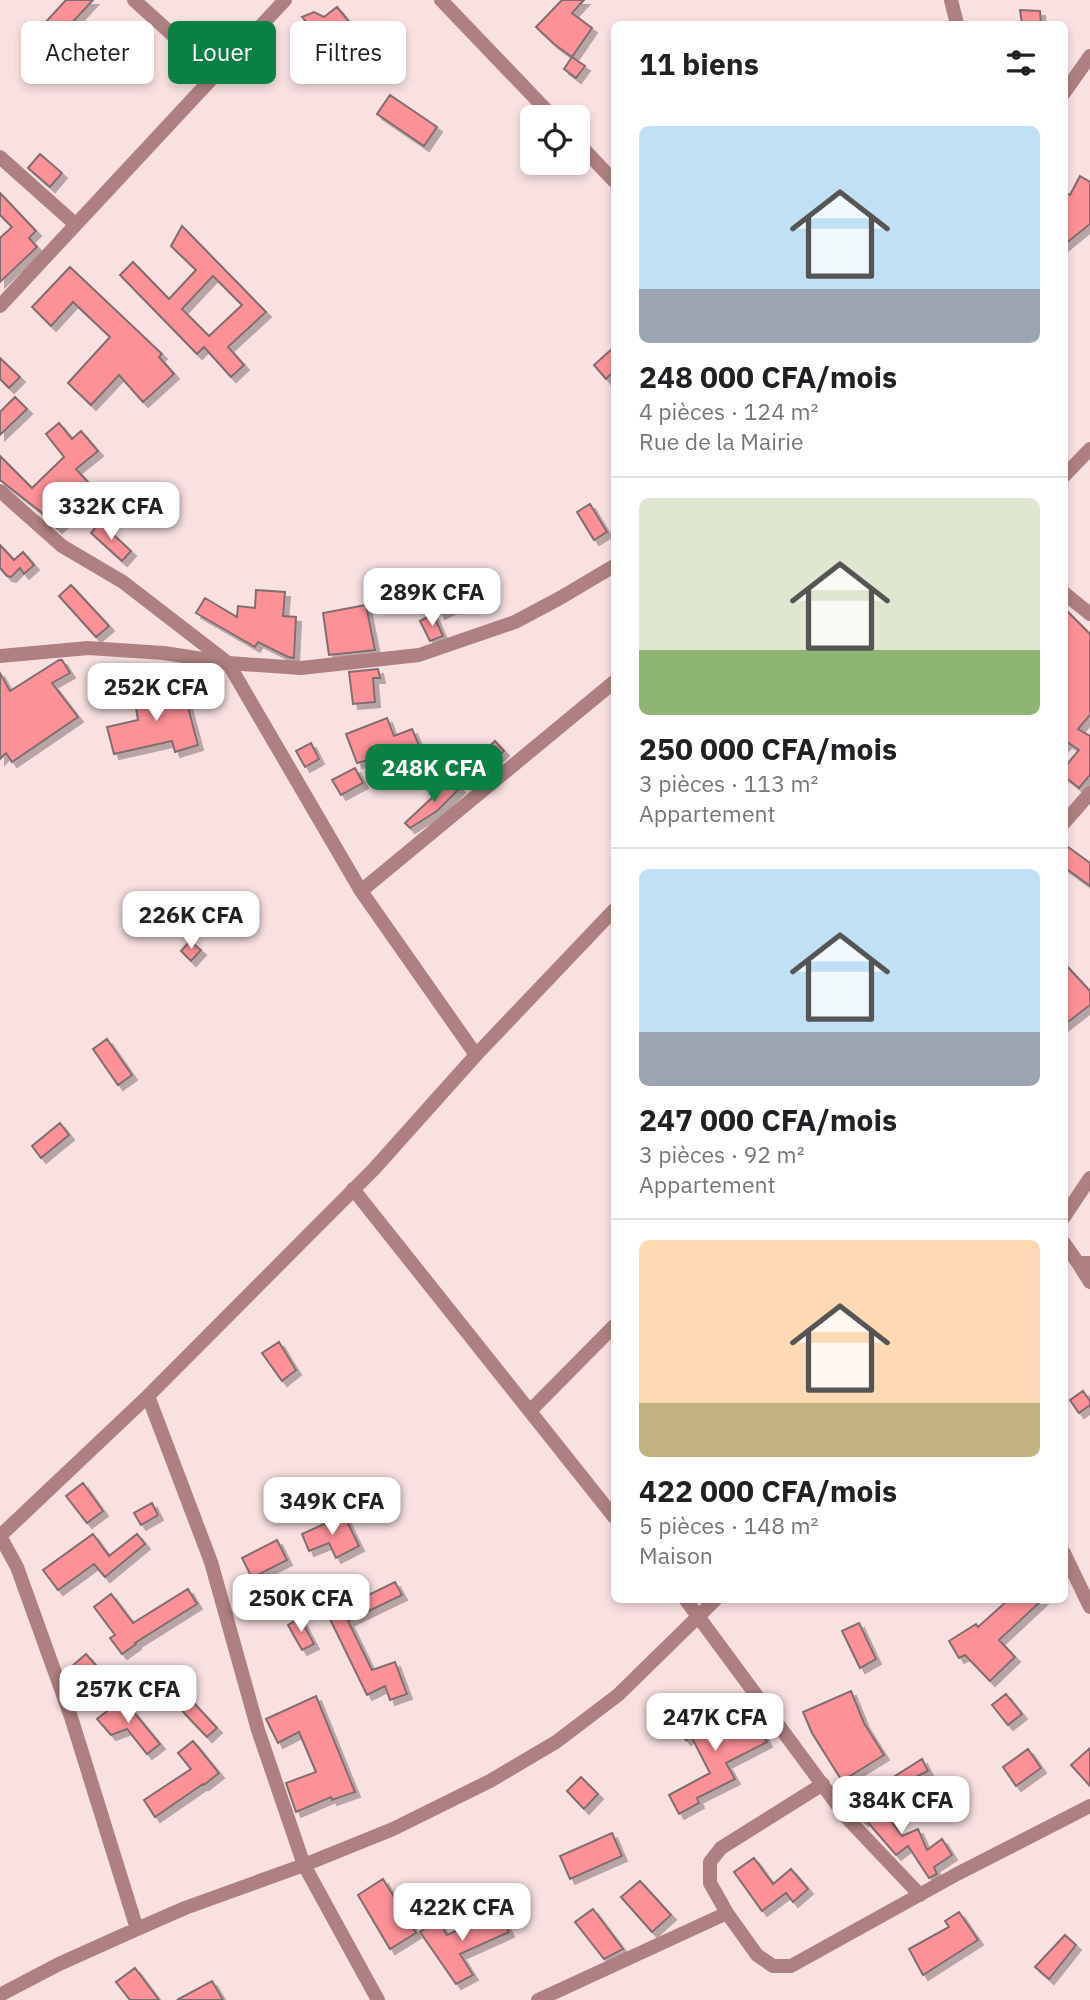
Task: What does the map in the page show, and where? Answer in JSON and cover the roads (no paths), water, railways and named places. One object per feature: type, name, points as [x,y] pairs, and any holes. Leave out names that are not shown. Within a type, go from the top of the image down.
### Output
[{"type":"street","points":[[134,0],[168,31]]},
{"type":"street","points":[[266,21],[285,0]]},
{"type":"street","points":[[441,0],[542,105]]},
{"type":"street","points":[[951,0],[956,21]]},
{"type":"street","points":[[1068,87],[1090,56]]},
{"type":"street","points":[[0,306],[208,84]]},
{"type":"street","points":[[590,156],[611,178]]},
{"type":"street","points":[[0,157],[75,224]]},
{"type":"street","points":[[1068,472],[1090,449]]},
{"type":"street","points":[[0,491],[62,546],[123,582],[228,663],[360,891],[475,1055]]},
{"type":"street","points":[[0,656],[88,648],[164,653],[228,663],[301,668],[419,655],[515,622],[611,568]]},
{"type":"street","points":[[1068,596],[1090,614]]},
{"type":"street","points":[[360,891],[611,684]]},
{"type":"street","points":[[1068,818],[1090,793]]},
{"type":"street","points":[[137,1929],[71,1717],[17,1567],[0,1536],[148,1396],[354,1189],[475,1055],[611,913]]},
{"type":"street","points":[[1068,1211],[1090,1178]]},
{"type":"street","points":[[354,1189],[611,1513]]},
{"type":"street","points":[[1068,1247],[1084,1263],[1090,1282]]},
{"type":"street","points":[[531,1410],[611,1329]]},
{"type":"street","points":[[148,1396],[211,1562],[258,1730],[304,1866],[378,2000]]},
{"type":"street","points":[[1068,1561],[1090,1607]]},
{"type":"street","points":[[689,1603],[848,1818],[920,1895]]},
{"type":"street","points":[[0,1995],[59,1964],[185,1908],[304,1866],[405,1823],[490,1781],[556,1742],[618,1695],[712,1603]]},
{"type":"street","points":[[824,1784],[721,1849],[710,1862],[710,1883],[727,1913],[757,1955],[773,1966],[791,1966],[1090,1806]]},
{"type":"street","points":[[538,2000],[727,1913]]}]
